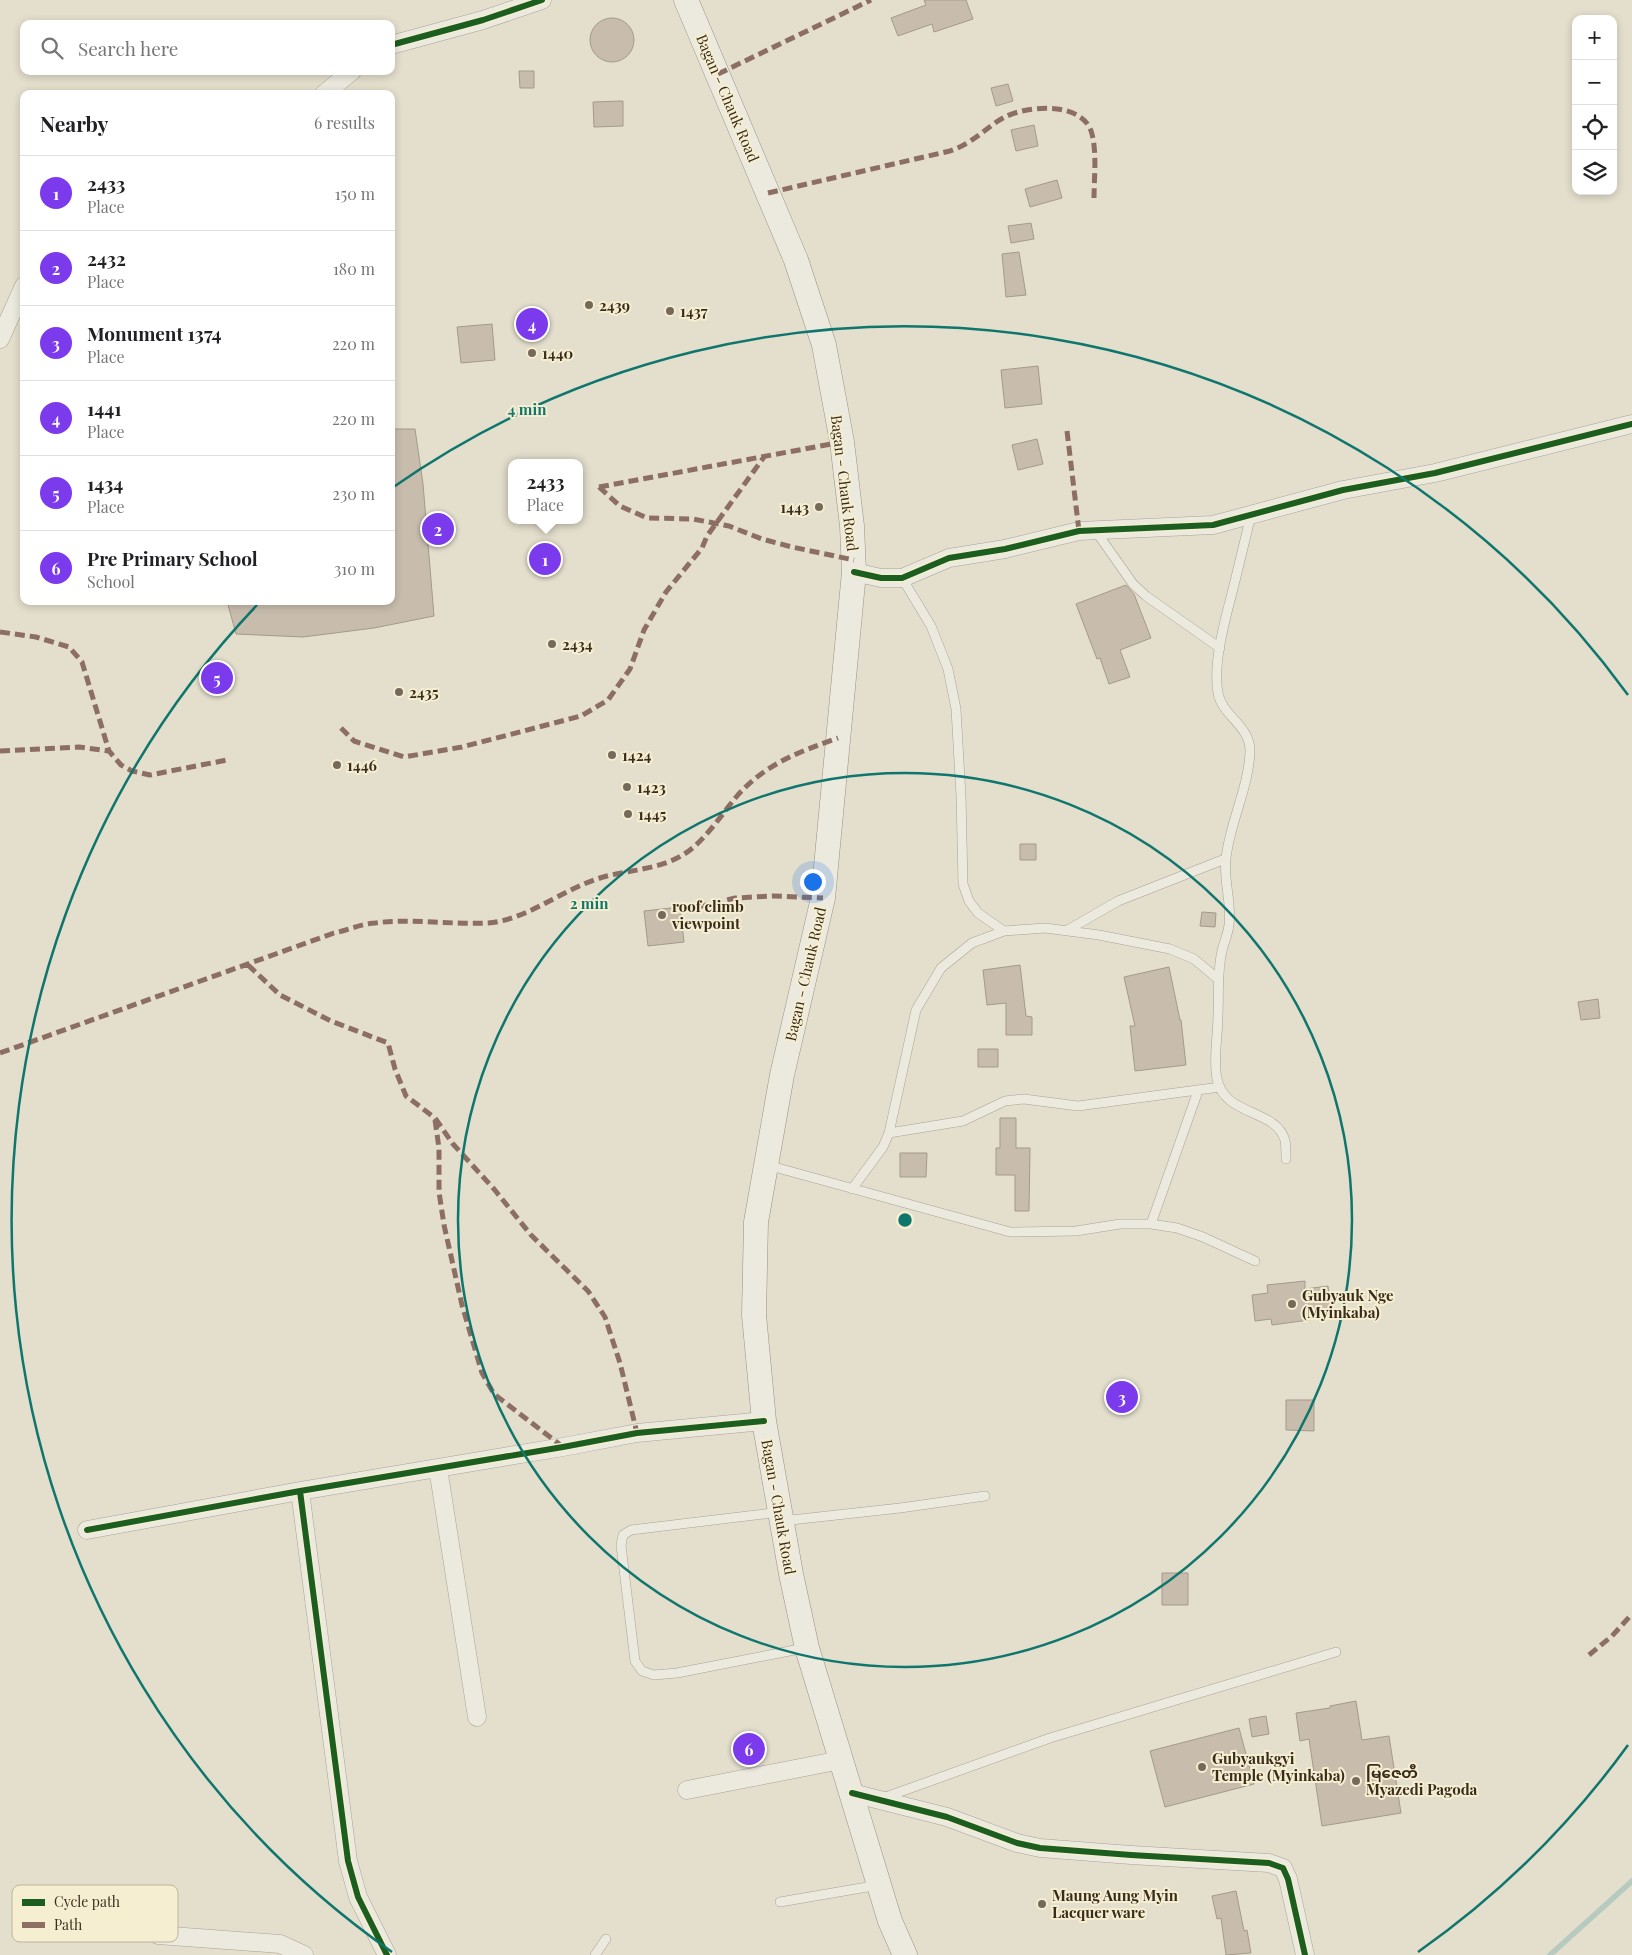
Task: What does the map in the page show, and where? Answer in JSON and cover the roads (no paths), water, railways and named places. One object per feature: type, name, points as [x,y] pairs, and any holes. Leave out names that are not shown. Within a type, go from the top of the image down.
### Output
[{"type":"main road","name":"Bagan - Chauk Road","points":[[686,0],[796,260],[824,345],[842,442],[852,526],[854,572],[823,898],[782,1075],[756,1222],[754,1314],[764,1421],[791,1574],[808,1648],[890,1921],[905,1955]]},
{"type":"street","points":[[395,44],[483,20],[542,0]]},
{"type":"street","points":[[329,90],[347,75]]},
{"type":"street","points":[[0,339],[20,295]]},
{"type":"street","points":[[854,572],[881,578],[902,578],[949,558],[1005,549],[1079,530],[1213,525],[1343,490],[1435,473],[1632,424]]},
{"type":"street","points":[[87,1530],[300,1490],[636,1433],[764,1421]]},
{"type":"street","points":[[438,1468],[477,1717]]},
{"type":"street","points":[[300,1490],[348,1861],[358,1897],[387,1955]]},
{"type":"street","points":[[687,1790],[841,1760]]},
{"type":"street","points":[[852,1793],[947,1817],[1017,1843],[1040,1848],[1270,1863],[1282,1868],[1288,1878],[1305,1955]]},
{"type":"street","points":[[178,1936],[280,1944],[304,1955]]},
{"type":"lane","points":[[1251,514],[1226,611],[1217,683],[1218,694],[1227,712],[1242,727],[1250,743],[1250,752],[1225,859],[1225,874],[1230,904],[1229,927],[1222,951],[1218,979],[1216,1062],[1220,1087],[1227,1098],[1238,1107],[1269,1120],[1278,1129],[1285,1140],[1286,1159]]},
{"type":"lane","points":[[1095,529],[1133,584],[1146,596],[1220,648]]},
{"type":"lane","points":[[902,578],[931,626],[948,669],[956,709],[961,796],[963,884],[969,901],[978,913],[1004,931]]},
{"type":"lane","points":[[1066,931],[1118,901],[1225,859]]},
{"type":"lane","points":[[852,1189],[883,1147],[889,1133],[916,1010],[941,968],[972,943],[1004,931],[1045,928],[1099,935],[1170,948],[1194,959],[1218,979]]},
{"type":"lane","points":[[889,1133],[963,1121],[1005,1101],[1024,1100],[1078,1106],[1220,1087]]},
{"type":"lane","points":[[1151,1224],[1198,1090]]},
{"type":"lane","points":[[767,1165],[1010,1232],[1076,1231],[1120,1224],[1151,1224],[1177,1228],[1203,1237],[1255,1261]]},
{"type":"lane","points":[[808,1648],[677,1673],[654,1675],[642,1671],[635,1661],[621,1545],[623,1535],[631,1530],[900,1508],[985,1496]]},
{"type":"lane","points":[[878,1800],[1050,1738],[1336,1652]]},
{"type":"lane","points":[[780,1902],[880,1885]]},
{"type":"lane","points":[[595,1955],[606,1940]]},
{"type":"waterway","points":[[1550,1955],[1632,1881]]},
{"type":"place","name":"2439","points":[[589,305]]},
{"type":"place","name":"1437","points":[[670,311]]},
{"type":"place","name":"1441","points":[[532,324]]},
{"type":"place","name":"1440","points":[[532,353]]},
{"type":"place","name":"1443","points":[[819,507]]},
{"type":"place","name":"2432","points":[[438,529]]},
{"type":"place","name":"2433","points":[[545,559]]},
{"type":"place","name":"2434","points":[[552,644]]},
{"type":"place","name":"1434","points":[[217,678]]},
{"type":"place","name":"2435","points":[[399,692]]},
{"type":"place","name":"1424","points":[[612,755]]},
{"type":"place","name":"1446","points":[[337,765]]},
{"type":"place","name":"1423","points":[[627,787]]},
{"type":"place","name":"1445","points":[[628,814]]},
{"type":"place","name":"roof climb viewpoint","points":[[662,915]]},
{"type":"place","name":"Gubyauk Nge (Myinkaba)","points":[[1292,1304]]},
{"type":"place","name":"Monument 1374","points":[[1122,1397]]},
{"type":"place","name":"Pre Primary School","points":[[749,1749]]},
{"type":"place","name":"Gubyaukgyi Temple (Myinkaba)","points":[[1202,1767]]},
{"type":"place","name":"မြဇေတီ Myazedi Pagoda","points":[[1356,1781]]},
{"type":"place","name":"Maung Aung Myin Lacquer ware","points":[[1042,1904]]}]
